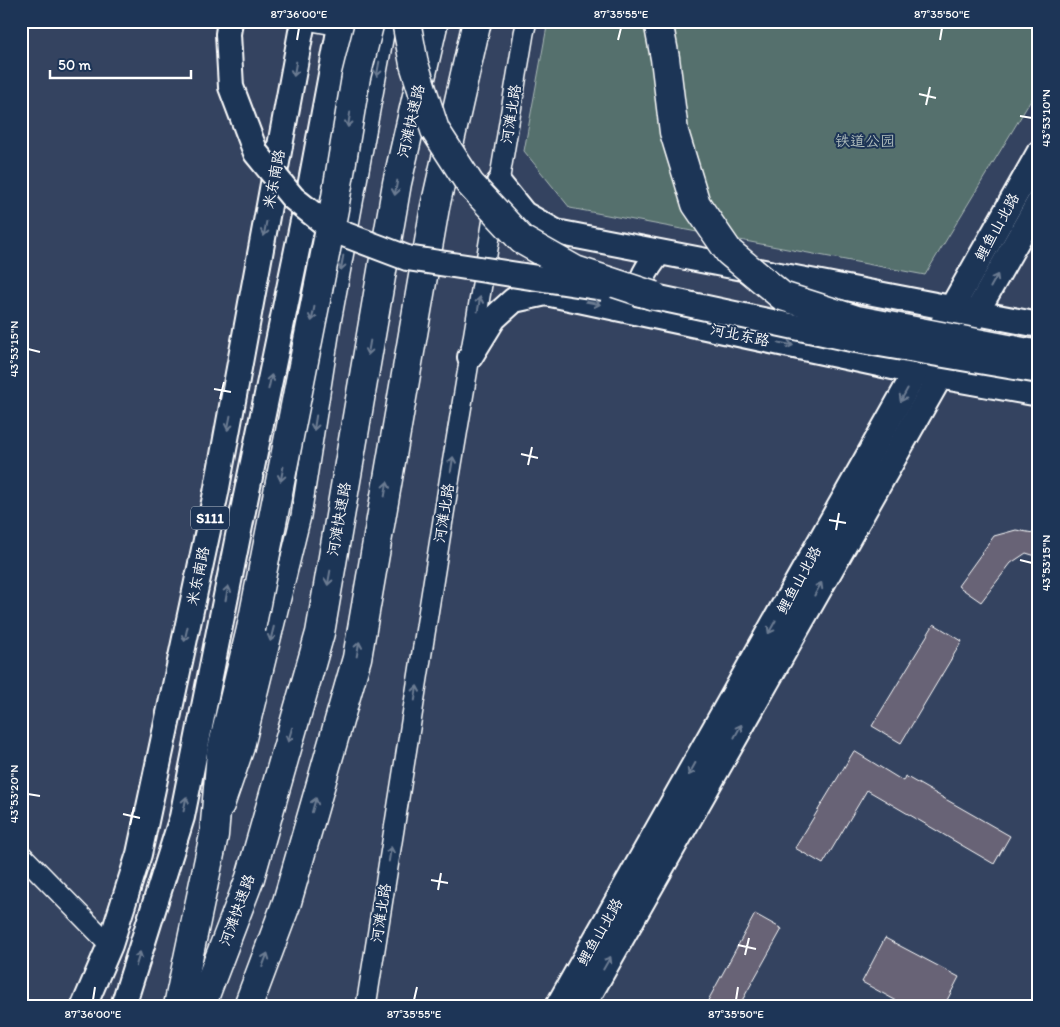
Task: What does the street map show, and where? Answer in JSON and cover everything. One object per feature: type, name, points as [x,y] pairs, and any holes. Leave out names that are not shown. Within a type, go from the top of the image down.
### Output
[{"type":"highway","name":"河滩快速路","points":[[201,1006],[250,878],[320,633],[397,183],[434,21]]},
{"type":"highway","points":[[248,1006],[287,902],[357,658],[435,207],[477,21]]},
{"type":"highway","points":[[658,21],[665,58],[674,132],[696,204],[729,252],[782,296],[857,320],[1039,355]]},
{"type":"highway","points":[[178,1006],[214,835],[221,753],[251,629],[334,209],[356,77],[387,24],[414,64],[434,130],[476,191],[522,240],[575,270],[650,305]]},
{"type":"main road","points":[[230,21],[228,34],[231,87],[256,152],[293,198],[333,230],[407,258],[650,305],[1039,372]]},
{"type":"main road","name":"米东南路","points":[[84,1006],[110,945],[139,854],[214,503],[304,21]]},
{"type":"main road","name":"米东南路","points":[[123,1006],[182,817],[310,187],[341,24]]},
{"type":"main road","name":"鲤鱼山北路","points":[[583,1006],[928,374],[951,309],[1039,154]]},
{"type":"main road","points":[[499,183],[524,214],[556,232],[951,309],[1039,324]]},
{"type":"main road","name":"鲤鱼山北路","points":[[558,1006],[928,374],[976,313],[1039,202]]},
{"type":"main road","points":[[650,305],[641,303],[640,287],[645,270],[659,253]]},
{"type":"main road","name":"河北东路","points":[[470,357],[494,318],[514,300],[546,293],[650,305],[928,374],[1039,394]]},
{"type":"street","points":[[214,835],[244,749],[300,516],[331,322],[387,24],[341,24],[312,21]]},
{"type":"street","name":"河滩北路","points":[[366,1006],[470,357],[527,21]]},
{"type":"street","points":[[21,854],[110,945]]},
{"type":"green space","name":"铁道公园","points":[[548,21],[1039,21],[1039,87],[925,275],[570,208],[524,151]]},
{"type":"building","points":[[1016,530],[1039,534],[1039,557],[1026,553],[1011,563],[981,602],[958,586],[994,536]]},
{"type":"building","points":[[934,624],[962,641],[901,743],[872,726]]},
{"type":"building","points":[[854,751],[903,781],[905,776],[1010,836],[994,864],[867,790],[823,864],[795,848]]},
{"type":"building","points":[[755,914],[782,929],[739,1006],[705,1006]]},
{"type":"building","points":[[885,938],[959,977],[944,1006],[906,1006],[862,982]]}]
